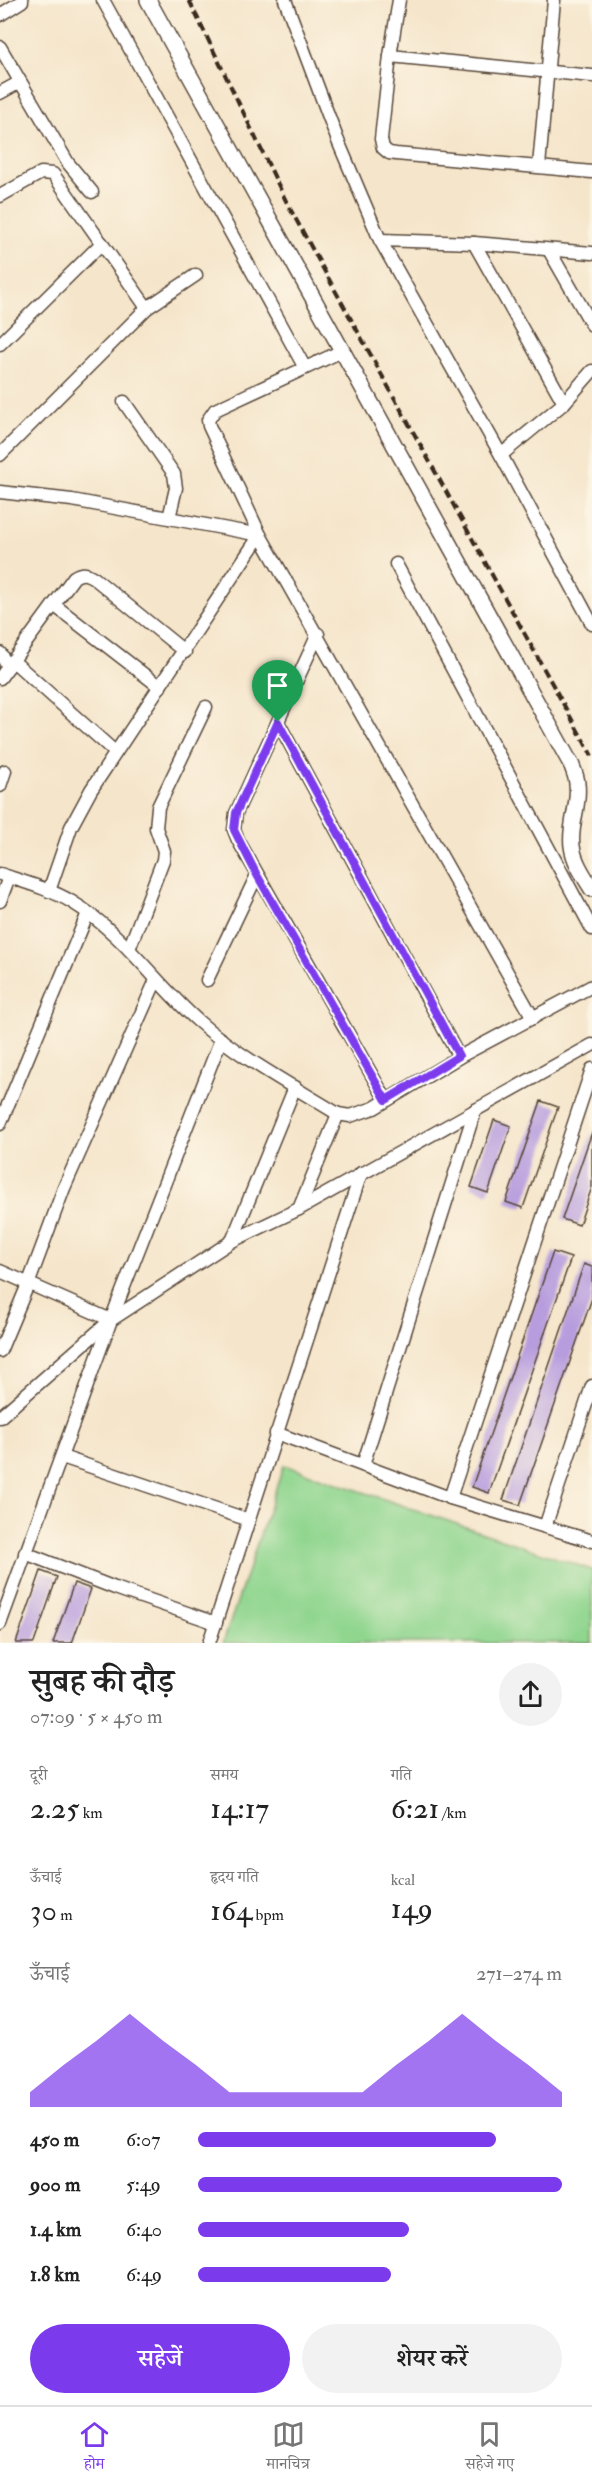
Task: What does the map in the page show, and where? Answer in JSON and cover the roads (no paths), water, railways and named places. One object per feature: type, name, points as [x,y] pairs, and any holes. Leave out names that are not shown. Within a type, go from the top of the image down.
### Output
[{"type":"street","points":[[103,0],[305,368]]},
{"type":"street","points":[[148,0],[572,766],[577,784],[577,802],[571,833],[572,847],[578,866],[592,890]]},
{"type":"street","points":[[285,0],[334,130],[380,240],[501,455],[592,624]]},
{"type":"street","points":[[399,0],[381,139],[383,148],[389,153],[592,172]]},
{"type":"street","points":[[539,166],[554,0]]},
{"type":"street","points":[[0,15],[22,1]]},
{"type":"street","points":[[0,47],[68,163],[92,192]]},
{"type":"street","points":[[390,56],[592,76]]},
{"type":"street","points":[[0,93],[20,82]]},
{"type":"street","points":[[0,196],[41,174],[53,174],[147,308]]},
{"type":"street","points":[[380,240],[474,243],[592,253]]},
{"type":"street","points":[[0,344],[102,243]]},
{"type":"street","points":[[474,243],[564,403]]},
{"type":"street","points":[[549,250],[592,325]]},
{"type":"street","points":[[0,455],[147,308],[196,275]]},
{"type":"street","points":[[342,351],[215,410],[208,420],[260,535],[533,1018]]},
{"type":"street","points":[[501,455],[564,403],[592,371]]},
{"type":"street","points":[[124,402],[174,474],[176,488],[169,518]]},
{"type":"street","points":[[0,492],[72,500],[260,535]]},
{"type":"street","points":[[50,891],[71,827],[115,752],[185,652],[260,535]]},
{"type":"street","points":[[396,564],[592,929]]},
{"type":"street","points":[[0,678],[74,577],[80,573],[87,573],[185,652]]},
{"type":"street","points":[[54,604],[160,687]]},
{"type":"street","points":[[318,634],[234,822],[238,840],[257,875],[386,1100]]},
{"type":"street","points":[[0,653],[115,752]]},
{"type":"street","points":[[129,949],[163,860],[164,851],[156,828],[158,807],[206,707]]},
{"type":"street","points":[[278,722],[459,1056]]},
{"type":"street","points":[[0,786],[5,771]]},
{"type":"street","points":[[0,901],[5,875],[50,891],[88,913],[129,949],[156,980],[221,1039],[338,1113],[350,1116],[365,1112],[459,1056],[592,986]]},
{"type":"street","points":[[207,980],[257,875]]},
{"type":"street","points":[[0,1124],[88,913]]},
{"type":"street","points":[[0,1351],[64,1188],[156,980]]},
{"type":"street","points":[[0,1624],[111,1320],[221,1039]]},
{"type":"street","points":[[0,1417],[111,1320],[232,1241],[299,1209],[592,1045]]},
{"type":"street","points":[[450,1498],[592,1069]]},
{"type":"street","points":[[232,1241],[295,1087]]},
{"type":"street","points":[[363,1465],[475,1110]]},
{"type":"street","points":[[299,1209],[338,1113]]},
{"type":"street","points":[[209,1643],[361,1173]]},
{"type":"street","points":[[0,1271],[111,1320]]},
{"type":"street","points":[[545,1527],[592,1386]]},
{"type":"street","points":[[276,1433],[450,1498],[592,1541]]},
{"type":"street","points":[[62,1457],[249,1520]]},
{"type":"street","points":[[25,1553],[115,1588],[216,1623]]},
{"type":"railway","points":[[189,0],[288,205],[592,756]]}]
